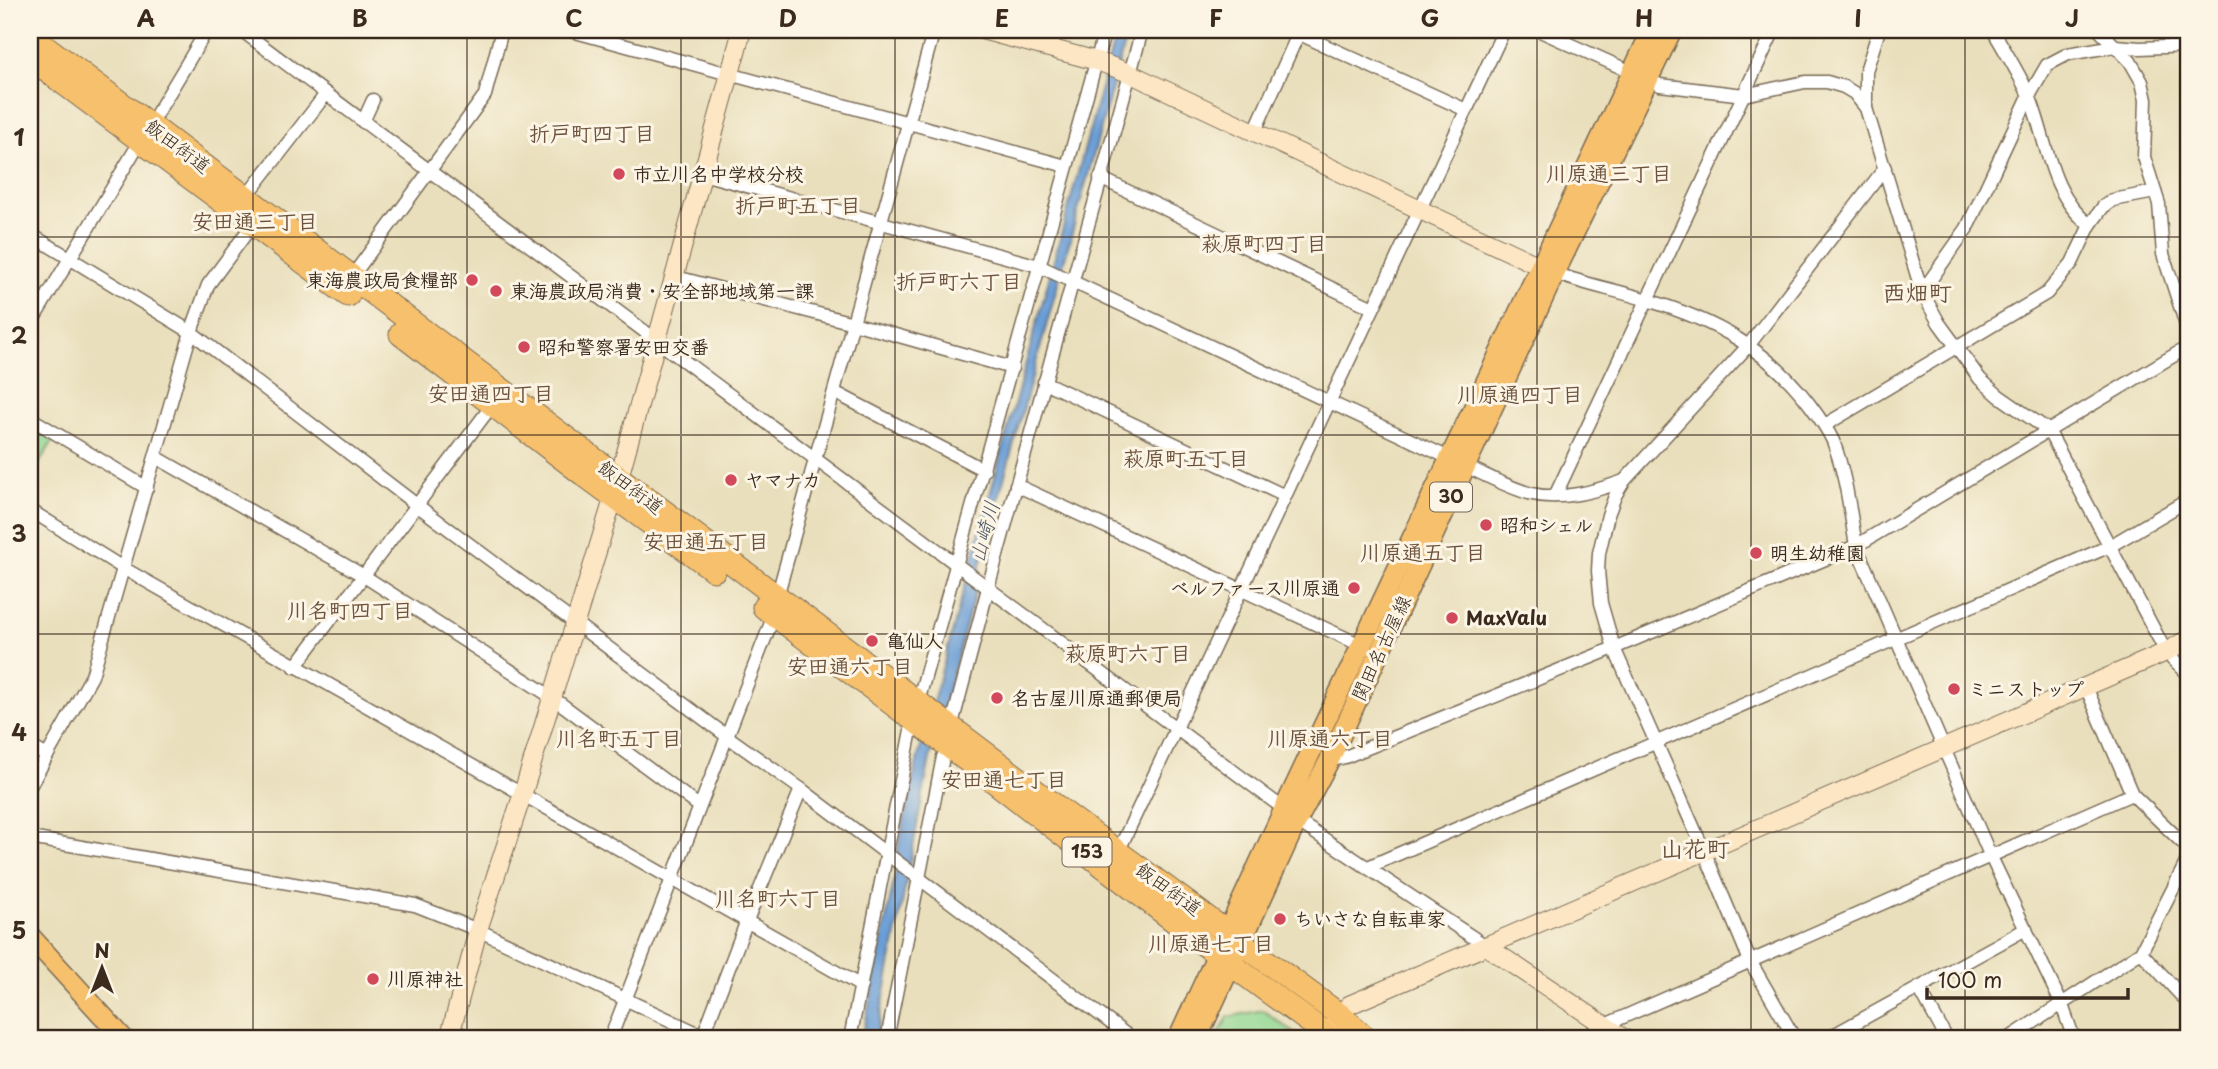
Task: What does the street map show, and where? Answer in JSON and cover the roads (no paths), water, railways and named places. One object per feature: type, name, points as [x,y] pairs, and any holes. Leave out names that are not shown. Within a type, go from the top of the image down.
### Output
[{"type":"highway","name":"飯田街道","points":[[30,35],[253,224],[493,404],[617,487]]},
{"type":"highway","name":"飯田街道","points":[[30,58],[246,197],[617,487],[947,735],[1224,959],[1330,1037]]},
{"type":"highway","name":"飯田街道","points":[[947,735],[1118,852],[1341,1016],[1367,1039]]},
{"type":"main road","name":"関田名古屋線","points":[[1640,77],[1652,30]]},
{"type":"main road","name":"関田名古屋線","points":[[1178,1039],[1224,959],[1640,77],[1672,30]]},
{"type":"main road","name":"関田名古屋線","points":[[1291,815],[1329,761],[1370,649]]},
{"type":"main road","points":[[30,936],[124,1039]]},
{"type":"main road","name":"関田名古屋線","points":[[1197,1039],[1224,959]]},
{"type":"street","points":[[30,325],[207,30]]},
{"type":"street","points":[[241,30],[1291,815],[1625,1039]]},
{"type":"street","points":[[351,278],[485,95],[502,30]]},
{"type":"street","points":[[568,30],[1066,166]]},
{"type":"street","points":[[474,1039],[451,1034],[478,930],[553,698],[617,487],[742,30]]},
{"type":"street","points":[[610,1039],[728,737],[775,606],[934,30]]},
{"type":"street","points":[[982,30],[1097,61],[1129,73],[1548,270],[1648,300],[1699,319],[1739,338],[1777,368],[1800,392],[1825,425],[1833,442],[1847,491],[1856,545],[1991,857],[2062,1005],[2074,1039]]},
{"type":"street","points":[[850,1039],[917,712],[1105,30]]},
{"type":"street","points":[[887,1039],[947,735],[1070,280],[1142,30]]},
{"type":"street","points":[[1118,852],[1504,30]]},
{"type":"street","points":[[1538,30],[1660,85],[1744,95],[1805,82],[1827,82],[1854,93],[1866,108]]},
{"type":"street","points":[[1555,496],[1774,30]]},
{"type":"street","points":[[1879,30],[1866,71],[1866,108],[1922,292],[1939,323],[1980,379],[1999,396],[2048,430],[2166,653],[2188,674]]},
{"type":"street","points":[[1993,30],[2029,96],[2061,190],[2090,225]]},
{"type":"street","points":[[2099,30],[2138,72],[2144,90],[2144,157],[2160,204],[2163,254],[2188,331]]},
{"type":"street","points":[[1254,133],[1297,31],[1466,110]]},
{"type":"street","points":[[1922,292],[1967,228],[2029,96],[2047,65],[2068,54],[2115,46],[2188,46]]},
{"type":"street","points":[[246,197],[326,94]]},
{"type":"street","points":[[363,122],[373,100]]},
{"type":"street","points":[[1795,1039],[1750,961],[1614,648],[1601,603],[1599,553],[1608,515],[1624,481],[1748,346],[1885,168]]},
{"type":"street","points":[[703,174],[1041,267],[1457,462],[1534,495],[1585,493],[1624,481]]},
{"type":"street","points":[[1100,178],[1373,308]]},
{"type":"street","points":[[1825,425],[2047,293],[2073,263],[2090,225],[2103,207],[2113,200],[2155,192]]},
{"type":"street","points":[[30,786],[92,676],[191,332],[208,285],[253,224]]},
{"type":"street","points":[[30,234],[191,332],[418,506],[919,877],[1132,1039]]},
{"type":"street","points":[[676,276],[1012,368]]},
{"type":"street","points":[[1329,761],[1345,757],[1614,648],[1856,545],[2188,347]]},
{"type":"street","points":[[1044,382],[1284,496]]},
{"type":"street","points":[[834,391],[984,470]]},
{"type":"street","points":[[295,667],[493,404]]},
{"type":"street","points":[[30,418],[147,488]]},
{"type":"street","points":[[156,457],[364,576],[553,698],[699,807]]},
{"type":"street","points":[[1016,485],[1370,649]]},
{"type":"street","points":[[1368,867],[2110,546],[2188,500]]},
{"type":"street","points":[[30,510],[123,568],[295,667],[861,986]]},
{"type":"street","points":[[1330,1037],[1349,1005],[2166,653],[2188,639]]},
{"type":"street","points":[[2086,687],[2132,794],[2188,848]]},
{"type":"street","points":[[30,746],[47,756]]},
{"type":"street","points":[[30,838],[415,905],[478,930],[706,1038],[746,923],[801,789]]},
{"type":"street","points":[[1581,1039],[1605,1025],[2132,794]]},
{"type":"street","points":[[2008,1039],[2141,952],[2188,859]]},
{"type":"street","points":[[1826,1039],[2026,929]]},
{"type":"street","points":[[2141,952],[2188,1003]]},
{"type":"street","points":[[1919,988],[1947,1039]]},
{"type":"water","name":"山崎川","points":[[1117,30],[1128,30],[931,753],[876,1039],[862,1039],[918,757]]},
{"type":"place","name":"市立川名中学校分校","points":[[619,174]]},
{"type":"place","name":"東海農政局食糧部","points":[[472,280]]},
{"type":"place","name":"東海農政局消費・安全部地域第一課","points":[[496,291]]},
{"type":"place","name":"昭和警察署安田交番","points":[[524,347]]},
{"type":"place","name":"ヤマナカ","points":[[731,480]]},
{"type":"place","name":"昭和シェル","points":[[1486,525]]},
{"type":"place","name":"明生幼稚園","points":[[1756,553]]},
{"type":"place","name":"ベルファース川原通","points":[[1354,588]]},
{"type":"place","name":"MaxValu","points":[[1452,618]]},
{"type":"place","name":"亀仙人","points":[[872,641]]},
{"type":"place","name":"ミニストップ","points":[[1954,689]]},
{"type":"place","name":"名古屋川原通郵便局","points":[[997,698]]},
{"type":"place","name":"ちいさな自転車家","points":[[1280,919]]},
{"type":"place","name":"川原神社","points":[[373,979]]},
{"type":"district","name":"折戸町四丁目","points":[[592,134]]},
{"type":"district","name":"川原通三丁目","points":[[1609,174]]},
{"type":"district","name":"折戸町五丁目","points":[[798,206]]},
{"type":"district","name":"安田通三丁目","points":[[255,222]]},
{"type":"district","name":"萩原町四丁目","points":[[1264,244]]},
{"type":"district","name":"折戸町六丁目","points":[[959,282]]},
{"type":"district","name":"西畑町","points":[[1917,293]]},
{"type":"district","name":"安田通四丁目","points":[[491,394]]},
{"type":"district","name":"川原通四丁目","points":[[1520,395]]},
{"type":"district","name":"萩原町五丁目","points":[[1186,459]]},
{"type":"district","name":"安田通五丁目","points":[[706,542]]},
{"type":"district","name":"川原通五丁目","points":[[1423,553]]},
{"type":"district","name":"川名町四丁目","points":[[350,611]]},
{"type":"district","name":"萩原町六丁目","points":[[1128,654]]},
{"type":"district","name":"安田通六丁目","points":[[850,667]]},
{"type":"district","name":"川名町五丁目","points":[[619,739]]},
{"type":"district","name":"川原通六丁目","points":[[1330,739]]},
{"type":"district","name":"安田通七丁目","points":[[1004,780]]},
{"type":"district","name":"山花町","points":[[1695,849]]},
{"type":"district","name":"川名町六丁目","points":[[778,899]]},
{"type":"district","name":"川原通七丁目","points":[[1211,944]]}]
